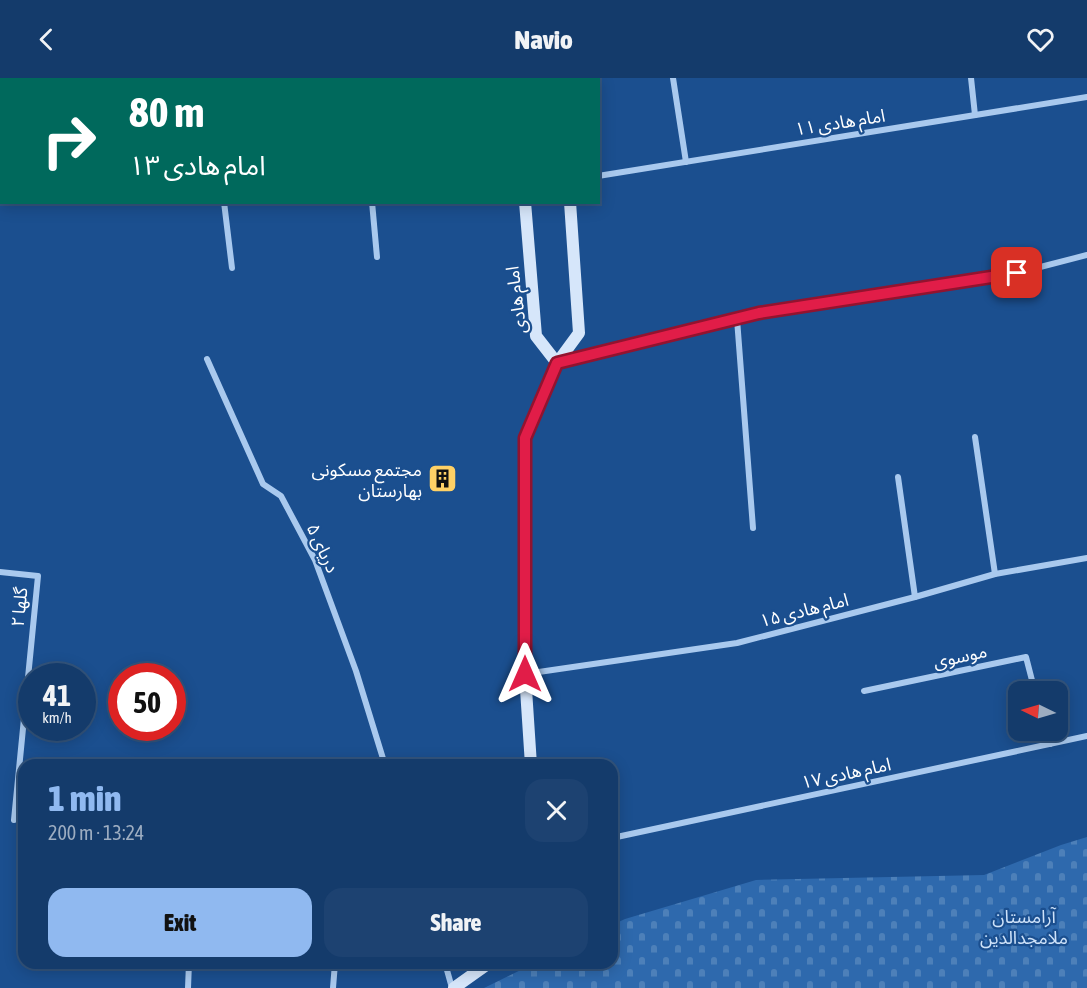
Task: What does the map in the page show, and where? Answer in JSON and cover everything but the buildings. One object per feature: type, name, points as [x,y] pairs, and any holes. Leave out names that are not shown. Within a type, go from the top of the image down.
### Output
[{"type":"main road","name":"امام هادی","points":[[525,204],[536,336],[557,363]]},
{"type":"main road","points":[[531,759],[525,674],[525,438],[557,363],[579,333],[570,204]]},
{"type":"main road","points":[[453,988],[480,969]]},
{"type":"street","points":[[673,78],[686,162]]},
{"type":"street","points":[[971,78],[975,115]]},
{"type":"street","name":"امام هادی ١۱","points":[[600,176],[1087,97]]},
{"type":"street","points":[[224,204],[232,268]]},
{"type":"street","points":[[372,204],[377,257]]},
{"type":"street","points":[[557,363],[759,313],[1017,273],[1087,255]]},
{"type":"street","points":[[737,319],[753,528]]},
{"type":"street","name":"دریای ۵","points":[[207,360],[263,484],[281,496],[315,560],[356,671],[383,759]]},
{"type":"street","points":[[975,436],[995,574]]},
{"type":"street","points":[[898,477],[915,597]]},
{"type":"street","name":"امام هادی ۱۵","points":[[525,674],[737,643],[995,574],[1087,558]]},
{"type":"street","name":"گلها ۲","points":[[0,572],[38,576],[20,759]]},
{"type":"street","name":"موسوی","points":[[864,691],[1026,657],[1032,681]]},
{"type":"street","name":"امام هادی ۱۷","points":[[618,837],[1087,736]]},
{"type":"street","name":"گلها ۲","points":[[14,820],[18,779]]},
{"type":"street","points":[[188,988],[189,969]]},
{"type":"street","points":[[333,988],[335,969]]},
{"type":"street","points":[[447,969],[453,988]]},
{"type":"green space","name":"آرامستان ملامجدالدین","points":[[1087,837],[1087,988],[484,988],[523,969],[618,969],[618,922],[756,880],[984,875]]},
{"type":"place","name":"مجتمع مسکونی بهارستان","points":[[443,479]]},
{"type":"route","points":[[525,674],[525,438],[557,363],[759,313],[1017,273]]}]
